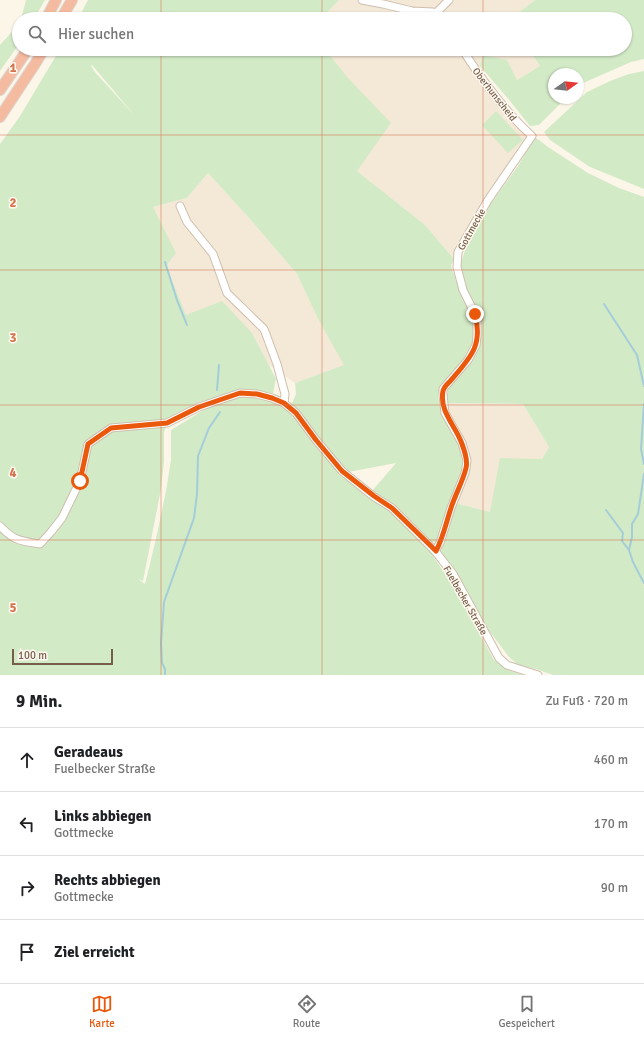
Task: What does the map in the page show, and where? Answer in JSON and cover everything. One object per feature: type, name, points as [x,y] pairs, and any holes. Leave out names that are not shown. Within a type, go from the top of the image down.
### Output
[{"type":"highway","points":[[50,12],[56,0]]},
{"type":"highway","points":[[65,12],[72,0]]},
{"type":"highway","points":[[0,90],[23,56]]},
{"type":"highway","points":[[0,117],[40,56]]},
{"type":"street","points":[[362,0],[412,11],[433,12]]},
{"type":"street","points":[[437,12],[449,0]]},
{"type":"street","name":"Oberhunscheid","points":[[466,56],[478,74],[499,101],[532,136]]},
{"type":"street","name":"Gottmecke","points":[[436,551],[440,544],[451,508],[466,468],[467,460],[462,443],[445,413],[442,395],[443,389],[468,360],[476,345],[478,336],[475,314],[463,290],[457,267],[458,252],[488,200],[532,136]]},
{"type":"street","points":[[180,206],[187,222],[213,254],[228,293],[264,328],[277,364],[285,394],[284,403]]},
{"type":"street","name":"Fuelbecker Straße","points":[[0,526],[6,533],[20,541],[40,544],[62,518],[80,481],[88,444],[111,428],[167,423],[199,407],[240,393],[257,394],[272,398],[284,403],[296,413],[342,471],[392,508],[436,551],[453,574],[499,658],[507,665],[538,675]]},
{"type":"shaded area","points":[[339,0],[535,0],[519,12],[328,12]]},
{"type":"shaded area","points":[[331,56],[484,56],[480,66],[473,70],[528,136],[454,259],[425,225],[357,171],[348,78]]},
{"type":"shaded area","points":[[485,56],[534,56],[540,66],[517,80]]},
{"type":"shaded area","points":[[208,173],[297,274],[318,319],[345,365],[295,383],[269,365],[252,333],[186,316],[166,266],[153,207],[187,198]]},
{"type":"shaded area","points":[[445,403],[523,404],[549,447],[542,459],[490,512],[455,503],[468,471]]},
{"type":"green space","points":[[26,0],[45,0],[38,12],[23,12]]},
{"type":"green space","points":[[88,0],[339,0],[328,12],[82,12]]},
{"type":"green space","points":[[535,0],[644,0],[644,59],[631,62],[584,83],[584,68],[548,68],[548,104],[560,104],[539,125],[530,126],[480,66],[483,56],[507,60],[517,80],[540,66],[534,56],[632,56],[632,12],[519,12]]},
{"type":"green space","points":[[12,32],[12,54],[0,71],[0,45]]},
{"type":"green space","points":[[56,56],[331,56],[348,78],[391,123],[357,171],[425,225],[454,259],[451,266],[460,291],[474,321],[474,344],[463,362],[439,389],[438,397],[441,411],[461,448],[463,459],[462,467],[449,503],[438,542],[432,542],[431,544],[394,506],[372,491],[396,463],[338,474],[391,511],[429,549],[452,584],[494,660],[508,670],[523,675],[0,675],[0,144],[20,116]],"holes":[[[92,65],[135,116],[94,71]],[[208,173],[297,274],[318,319],[344,365],[295,383],[296,394],[290,408],[272,398],[276,379],[252,333],[222,301],[186,315],[166,266],[176,253],[153,207],[187,198]],[[240,390],[240,393],[202,411],[171,430],[171,460],[166,491],[145,584],[138,579],[143,581],[161,489],[164,461],[164,432],[170,417],[199,402]]]},
{"type":"green space","points":[[644,71],[644,189],[590,167],[550,140],[544,132],[574,104],[584,104],[584,95],[587,92],[629,74]]},
{"type":"green space","points":[[496,111],[523,140],[508,153],[482,125]]},
{"type":"green space","points":[[535,137],[588,173],[619,188],[644,197],[644,581],[631,558],[644,585],[644,675],[553,675],[518,665],[509,657],[490,632],[471,599],[443,557],[441,551],[455,503],[490,512],[500,458],[542,459],[549,447],[523,404],[445,403],[448,390],[452,382],[474,358],[481,337],[480,325],[466,289],[460,266],[466,247],[492,202],[518,166]]},
{"type":"waterway","points":[[165,262],[187,325]]},
{"type":"waterway","name":"Gottmecke","points":[[604,304],[637,355],[644,386]]},
{"type":"waterway","points":[[217,390],[219,365]]},
{"type":"waterway","name":"Gottmecke","points":[[644,404],[641,449],[644,464]]},
{"type":"waterway","points":[[165,675],[165,669],[162,663],[161,643],[164,602],[194,518],[197,494],[198,456],[209,428],[220,412]]},
{"type":"waterway","name":"Gottmecke","points":[[644,474],[638,514],[632,524],[632,537],[629,550],[633,562],[644,583]]},
{"type":"waterway","name":"Gottmecke","points":[[606,510],[623,533],[622,541],[629,550]]},
{"type":"route","points":[[80,481],[88,444],[111,428],[167,423],[199,407],[240,393],[257,394],[284,403],[296,413],[342,471],[392,508],[436,551],[440,544],[451,508],[466,468],[467,460],[462,443],[445,413],[442,395],[443,389],[468,360],[476,345],[478,336],[475,314]]}]
